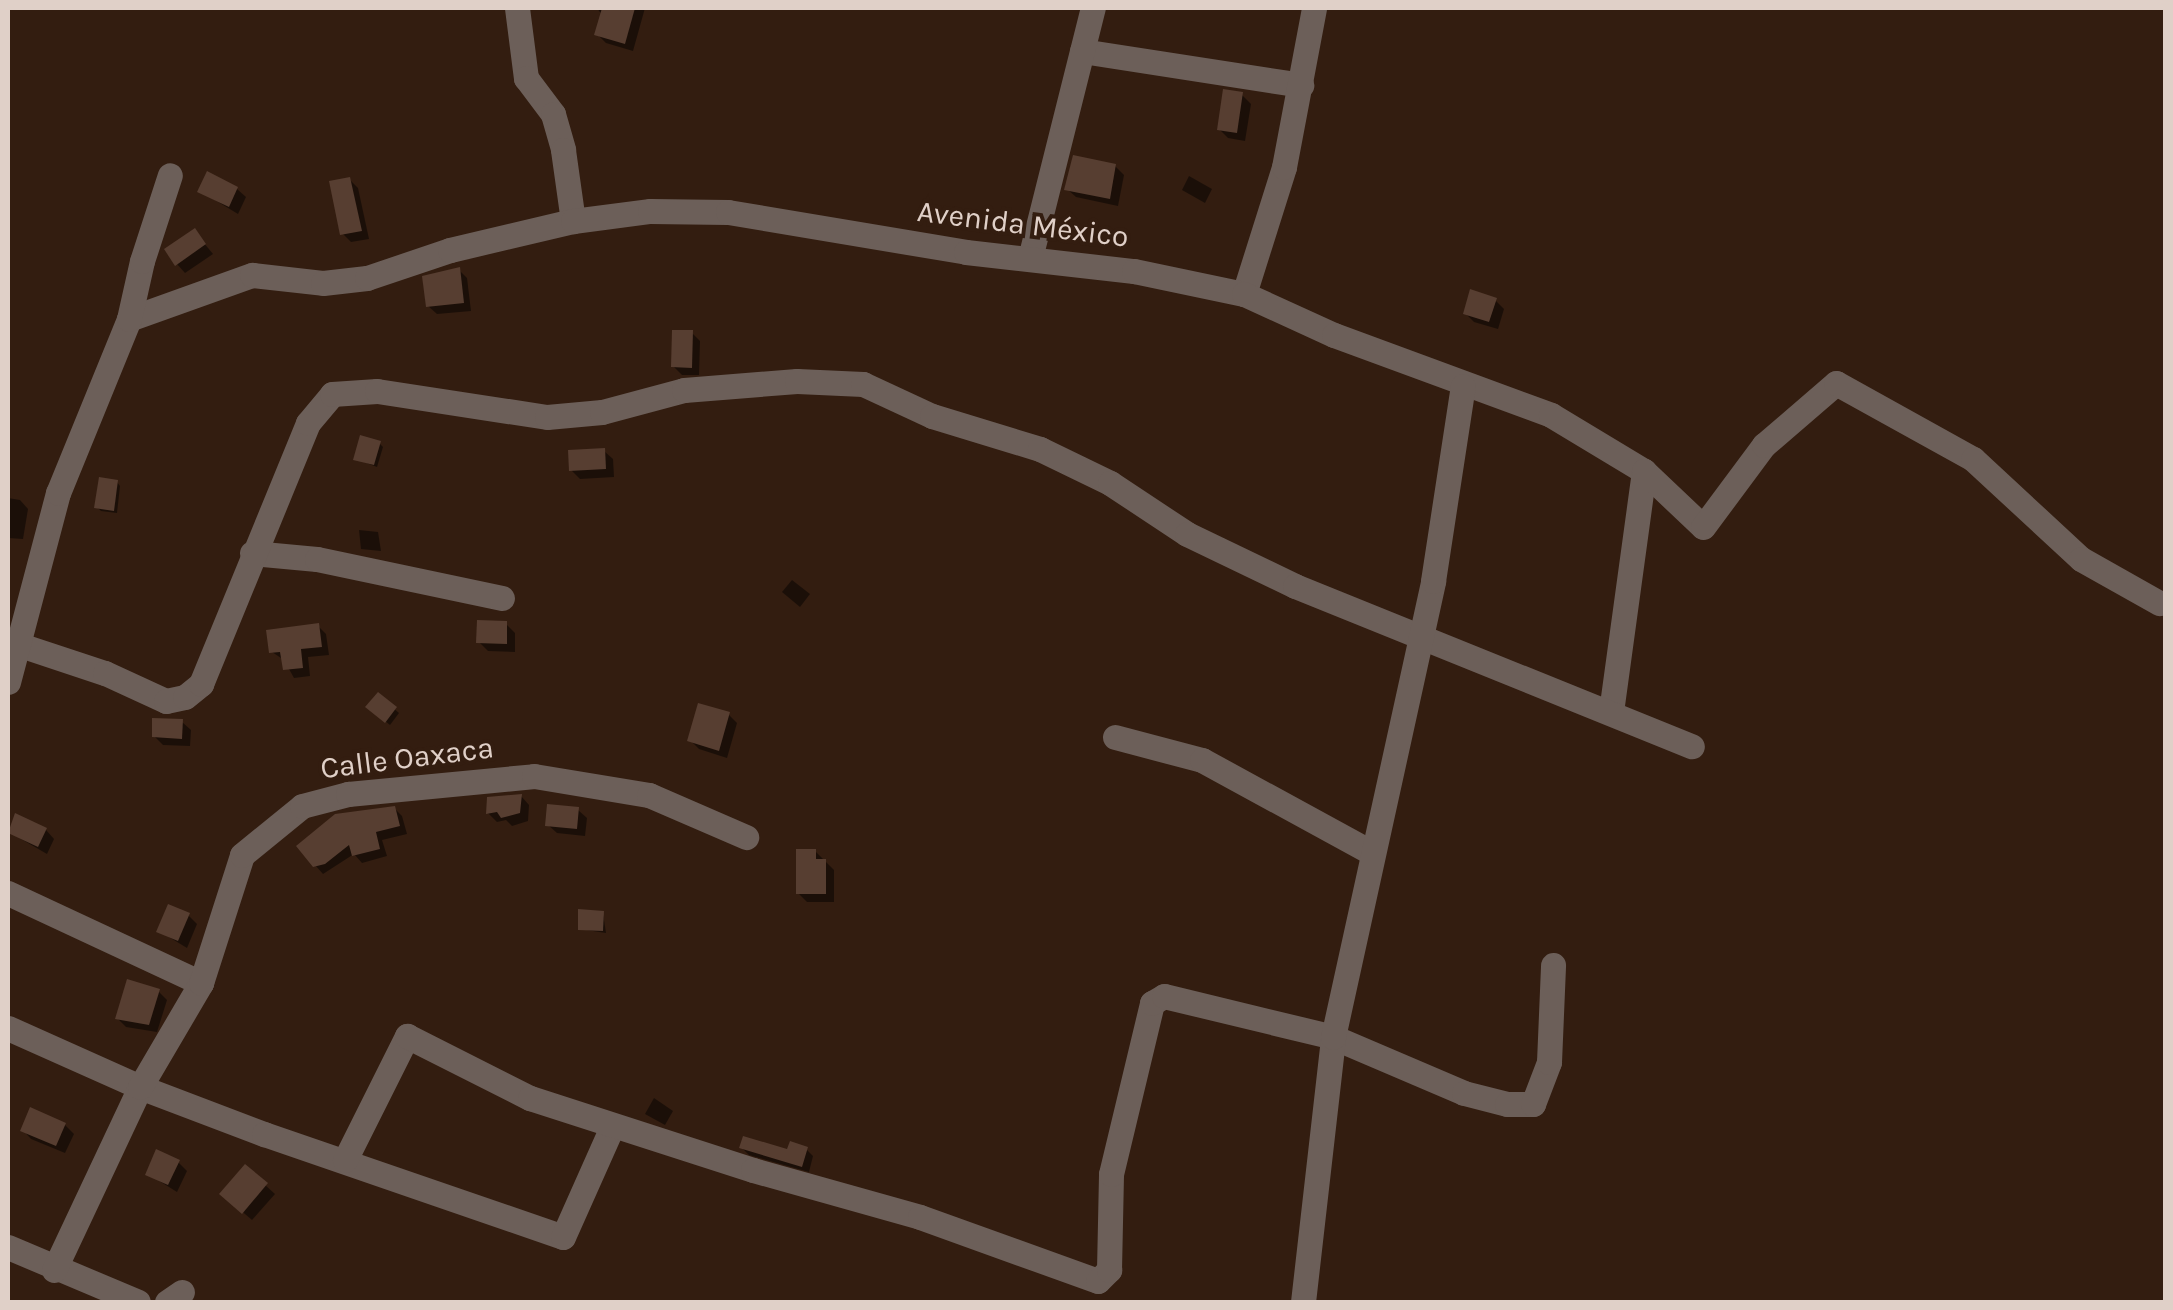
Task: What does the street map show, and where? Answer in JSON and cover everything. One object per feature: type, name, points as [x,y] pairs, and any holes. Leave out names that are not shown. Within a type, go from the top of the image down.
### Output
[{"type":"street","points":[[517,8],[526,78],[553,114],[563,150],[573,221]]},
{"type":"street","points":[[1030,258],[1093,8]]},
{"type":"street","points":[[1244,294],[1284,167],[1314,8]]},
{"type":"street","points":[[1082,51],[1301,85]]},
{"type":"street","points":[[8,682],[13,643],[58,492],[129,319],[142,260],[170,176]]},
{"type":"street","name":"Avenida México","points":[[129,319],[252,275],[323,283],[367,278],[450,250],[573,221],[650,212],[728,212],[966,252],[1134,271],[1244,294],[1464,386],[1552,416],[1644,471],[1702,527],[1764,446],[1836,383],[1973,459],[2081,559],[2159,603]]},
{"type":"street","points":[[13,643],[105,672],[166,701],[185,696],[201,684],[308,423],[332,394],[376,390],[547,416],[602,412],[684,390],[797,381],[862,384],[932,416],[1040,449],[1110,483],[1187,534],[1295,586],[1692,746]]},
{"type":"street","points":[[1303,1302],[1334,1036],[1420,638],[1464,386]]},
{"type":"street","points":[[1611,712],[1644,471]]},
{"type":"street","points":[[252,553],[317,559],[502,598]]},
{"type":"street","points":[[1115,736],[1202,760],[1371,852]]},
{"type":"street","name":"Calle Oaxaca","points":[[54,1270],[140,1086],[201,982],[242,855],[279,822],[317,802],[348,794],[534,776],[649,795],[746,836]]},
{"type":"street","points":[[8,893],[201,982]]},
{"type":"street","points":[[346,1160],[408,1036],[530,1098],[612,1127],[920,1216],[1098,1282],[1109,1270],[1110,1174],[1152,1004],[1164,996],[1334,1036],[1464,1093],[1507,1104],[1532,1104],[1549,1062],[1553,966]]},
{"type":"street","points":[[8,1028],[140,1086],[563,1237],[612,1127]]},
{"type":"street","points":[[8,1247],[54,1270],[138,1302]]},
{"type":"building","points":[[602,8],[635,8],[625,44],[594,35]]},
{"type":"building","points":[[1223,89],[1243,92],[1237,133],[1217,130]]},
{"type":"building","points":[[1073,155],[1116,164],[1110,199],[1064,190]]},
{"type":"building","points":[[207,171],[238,187],[229,207],[197,192]]},
{"type":"building","points":[[350,177],[362,231],[340,235],[329,181]]},
{"type":"building","points":[[195,228],[206,244],[175,266],[164,249]]},
{"type":"building","points":[[460,267],[464,303],[426,307],[422,276]]},
{"type":"building","points":[[1470,289],[1497,298],[1489,322],[1463,314]]},
{"type":"building","points":[[672,330],[693,330],[692,368],[671,367]]},
{"type":"building","points":[[360,435],[381,441],[374,465],[353,460]]},
{"type":"building","points":[[605,448],[606,469],[569,471],[568,450]]},
{"type":"building","points":[[99,477],[118,480],[114,511],[94,508]]},
{"type":"building","points":[[477,620],[507,621],[507,644],[476,643]]},
{"type":"building","points":[[319,623],[322,647],[301,649],[303,668],[283,670],[280,652],[269,653],[266,630]]},
{"type":"building","points":[[378,692],[397,707],[385,723],[365,707]]},
{"type":"building","points":[[698,703],[730,712],[719,751],[687,741]]},
{"type":"building","points":[[152,718],[183,719],[182,739],[152,737]]},
{"type":"building","points":[[522,794],[520,813],[501,818],[497,812],[486,814],[487,797]]},
{"type":"building","points":[[547,804],[579,807],[577,829],[545,826]]},
{"type":"building","points":[[395,806],[400,826],[376,832],[380,849],[352,856],[349,845],[325,864],[313,867],[296,846],[335,814]]},
{"type":"building","points":[[15,813],[47,828],[38,847],[8,833]]},
{"type":"building","points":[[796,849],[816,849],[816,859],[826,859],[826,894],[796,894]]},
{"type":"building","points":[[168,904],[190,913],[178,941],[156,932]]},
{"type":"building","points":[[578,909],[604,911],[603,931],[578,930]]},
{"type":"building","points":[[127,979],[160,989],[149,1025],[115,1019]]},
{"type":"building","points":[[30,1107],[66,1123],[56,1146],[20,1131]]},
{"type":"building","points":[[743,1136],[787,1149],[790,1141],[808,1147],[802,1167],[739,1148]]},
{"type":"building","points":[[156,1149],[180,1160],[168,1185],[145,1175]]},
{"type":"building","points":[[245,1164],[268,1183],[242,1214],[219,1194]]}]
